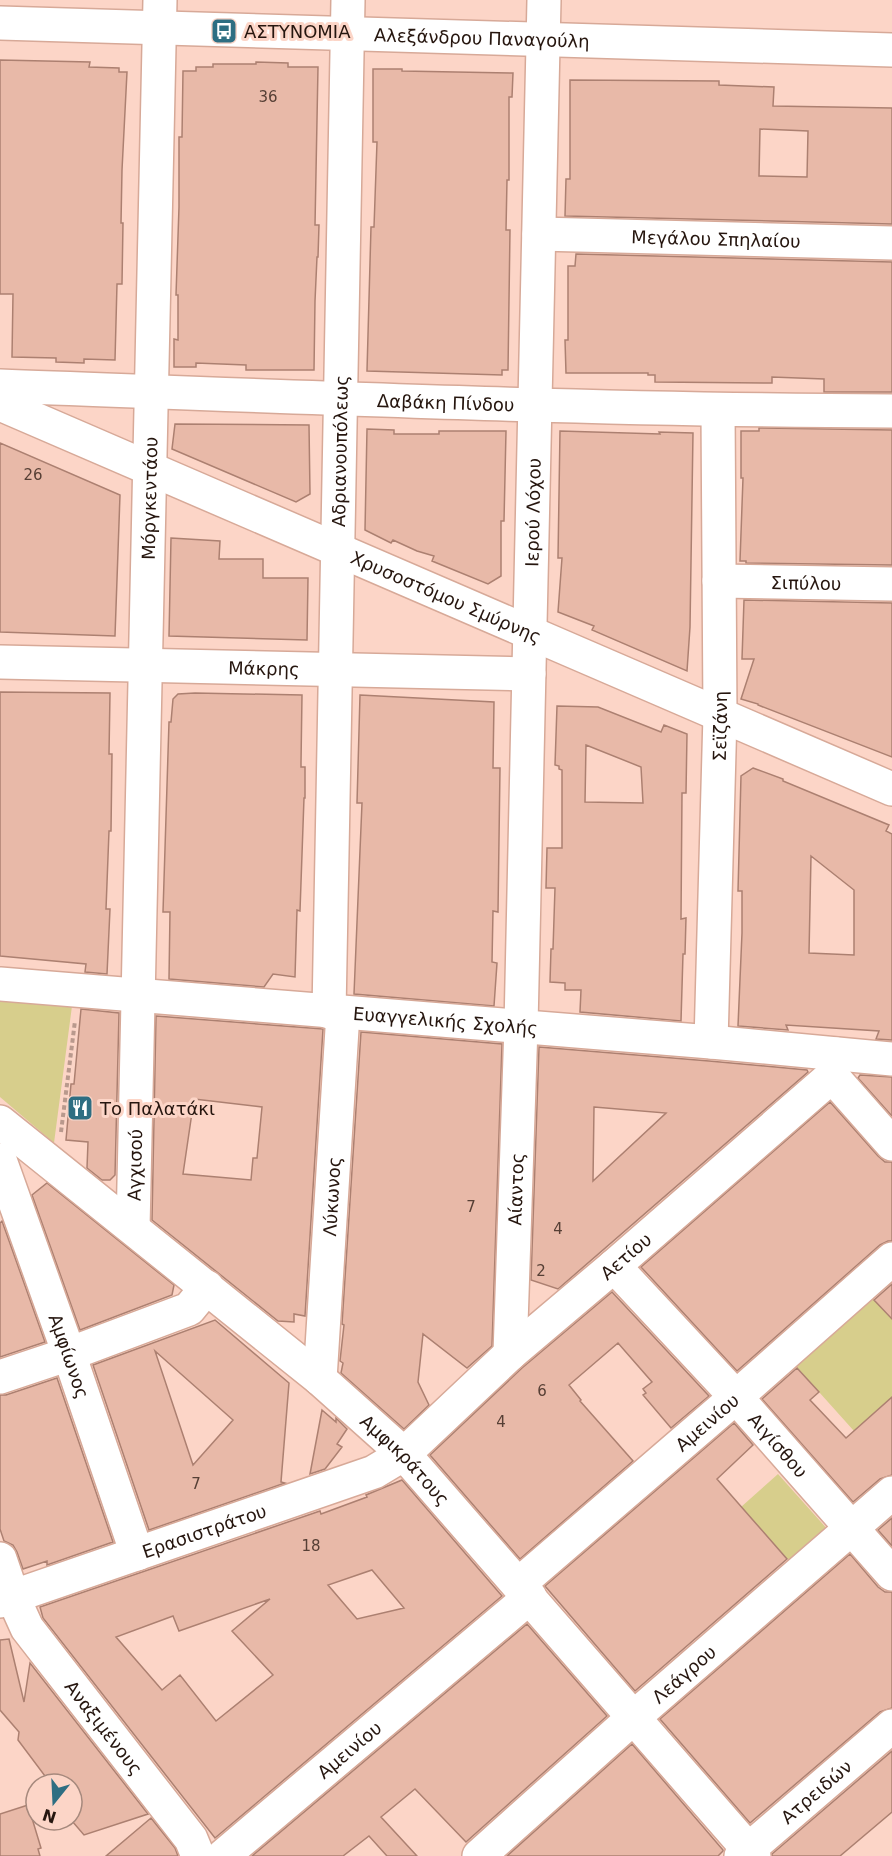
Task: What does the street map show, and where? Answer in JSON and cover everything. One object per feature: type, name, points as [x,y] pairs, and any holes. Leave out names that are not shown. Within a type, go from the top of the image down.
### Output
[{"type":"street","name":"Αδριανουπόλεως","points":[[336,1012],[336,670],[348,0]]},
{"type":"street","name":"Ιερού Λόχου","points":[[521,1026],[544,0]]},
{"type":"street","name":"Αλεξάνδρου Παναγούλη","points":[[0,23],[160,14],[347,34],[892,50]]},
{"type":"street","name":"Μόργκεντάου","points":[[139,994],[160,14]]},
{"type":"street","name":"Μεγάλου Σπηλαίου","points":[[539,234],[892,243]]},
{"type":"street","name":"Δαβάκη Πίνδου","points":[[0,386],[535,406],[892,411]]},
{"type":"street","name":"Χρυσοστόμου Σμύρνης","points":[[0,404],[892,789]]},
{"type":"street","name":"Σεϊζάνη","points":[[711,1042],[720,715],[718,410]]},
{"type":"street","name":"Σιπύλου","points":[[719,581],[892,584]]},
{"type":"street","name":"Μάκρης","points":[[0,662],[529,674]]},
{"type":"street","name":"Ευαγγελικής Σχολής","points":[[0,984],[711,1042],[834,1065],[892,1059]]},
{"type":"street","name":"Αγχισού","points":[[133,1228],[139,994]]},
{"type":"street","name":"Λύκωνος","points":[[320,1379],[336,1012]]},
{"type":"street","name":"Αίαντος","points":[[510,1354],[521,1026]]},
{"type":"street","name":"Αετίου","points":[[404,1455],[510,1354],[614,1266],[834,1065]]},
{"type":"street","points":[[834,1065],[892,1144]]},
{"type":"street","name":"Αμφικράτους","points":[[4,1143],[56,1167],[320,1379],[404,1455],[524,1591],[748,1854]]},
{"type":"street","name":"Αμφίωνος","points":[[4,1143],[69,1354],[136,1554]]},
{"type":"street","name":"Αμεινίου","points":[[223,1856],[524,1591],[892,1258]]},
{"type":"street","name":"Αιγίσθου","points":[[614,1266],[736,1397],[892,1574]]},
{"type":"street","points":[[0,1377],[189,1310],[207,1287]]},
{"type":"street","name":"Ερασιστράτου","points":[[6,1599],[374,1472],[404,1455]]},
{"type":"street","name":"Λεάγρου","points":[[479,1856],[633,1718],[892,1493]]},
{"type":"street","name":"Αναξιμένους","points":[[0,1559],[6,1599],[191,1839],[198,1856]]},
{"type":"street","name":"Ατρειδών","points":[[748,1854],[892,1726]]},
{"type":"path","points":[[56,1167],[78,990]]},
{"type":"shaded area","points":[[0,1000],[72,1006],[54,1143],[0,1097]]},
{"type":"shaded area","points":[[870,1295],[892,1319],[892,1397],[854,1431],[793,1363]]},
{"type":"shaded area","points":[[778,1474],[829,1531],[791,1563],[741,1507]]},
{"type":"building","points":[[0,60],[90,62],[89,67],[119,68],[119,72],[127,72],[122,170],[122,284],[117,284],[115,360],[84,359],[84,363],[56,362],[56,358],[12,357],[13,294],[0,294]]},
{"type":"building","points":[[256,62],[288,63],[288,67],[318,67],[315,225],[319,225],[314,370],[246,370],[246,365],[196,363],[196,367],[174,367],[174,339],[178,340],[178,295],[176,295],[179,137],[182,137],[183,71],[196,71],[196,67],[213,67],[213,64],[256,64]]},
{"type":"building","points":[[373,69],[513,73],[512,97],[509,97],[509,180],[507,180],[506,230],[510,230],[508,370],[502,370],[502,375],[367,371],[371,227],[374,227],[377,142],[373,142]]},
{"type":"building","points":[[570,80],[719,81],[719,85],[774,87],[773,106],[892,108],[892,224],[565,216],[566,179],[570,179]],"holes":[[[760,129],[808,131],[807,177],[759,176]]]},
{"type":"building","points":[[576,254],[892,262],[892,392],[824,392],[824,379],[772,377],[772,383],[655,382],[655,375],[648,375],[648,373],[566,373],[568,266],[575,266]]},
{"type":"building","points":[[175,424],[309,425],[310,494],[296,502],[172,449]]},
{"type":"building","points":[[759,428],[892,430],[892,565],[746,563],[746,561],[740,561],[743,478],[741,478],[741,431],[759,431]]},
{"type":"building","points":[[367,429],[394,430],[394,434],[506,431],[504,521],[501,521],[501,576],[488,584],[432,561],[434,556],[393,540],[391,543],[365,530]]},
{"type":"building","points":[[560,431],[693,433],[690,627],[687,671],[592,630],[594,626],[558,612],[562,558],[558,558]]},
{"type":"building","points":[[0,443],[120,495],[115,636],[0,632]]},
{"type":"building","points":[[171,538],[220,541],[219,559],[263,559],[263,578],[308,578],[307,640],[169,636]]},
{"type":"building","points":[[744,600],[892,603],[892,757],[741,699],[754,659],[742,659]]},
{"type":"building","points":[[0,692],[110,693],[109,754],[112,754],[111,831],[109,831],[106,909],[110,909],[107,974],[85,972],[86,964],[0,956]]},
{"type":"building","points":[[178,694],[302,695],[301,767],[305,767],[305,798],[295,977],[273,974],[264,987],[169,979],[170,912],[163,912],[169,722],[171,722],[173,699]]},
{"type":"building","points":[[360,695],[494,702],[493,768],[500,768],[498,912],[493,911],[492,962],[497,963],[494,1006],[354,994],[362,803],[357,803]]},
{"type":"building","points":[[557,706],[598,707],[661,732],[664,725],[687,734],[686,793],[682,793],[681,919],[686,918],[681,1021],[580,1012],[581,990],[565,990],[565,983],[550,982],[555,888],[546,888],[547,848],[562,848],[562,770],[555,765]],"holes":[[[586,745],[641,767],[643,803],[585,802]]]},
{"type":"building","points":[[753,768],[889,825],[886,831],[892,834],[892,1040],[876,1039],[879,1031],[786,1025],[788,1030],[738,1026],[742,933],[742,891],[738,891],[741,776]],"holes":[[[811,856],[854,890],[854,955],[809,953]]]},
{"type":"building","points":[[81,1009],[119,1013],[115,1175],[110,1180],[102,1180],[87,1168],[88,1142],[66,1140]]},
{"type":"building","points":[[156,1016],[323,1029],[305,1316],[294,1314],[294,1322],[278,1321],[152,1220]],"holes":[[[194,1099],[262,1107],[257,1158],[253,1158],[251,1180],[183,1174]]]},
{"type":"building","points":[[361,1032],[502,1044],[492,1346],[467,1368],[423,1334],[418,1382],[429,1405],[404,1429],[341,1373],[344,1325],[342,1324]]},
{"type":"building","points":[[539,1047],[807,1070],[808,1072],[558,1289],[531,1280]],"holes":[[[594,1107],[666,1113],[593,1181]]]},
{"type":"building","points":[[860,1075],[892,1077],[892,1116],[858,1078]]},
{"type":"building","points":[[830,1102],[878,1156],[885,1162],[892,1162],[892,1241],[880,1245],[737,1371],[641,1267]]},
{"type":"building","points":[[47,1183],[174,1285],[172,1295],[80,1330],[32,1195]]},
{"type":"building","points":[[2,1221],[45,1342],[0,1357],[0,1223]]},
{"type":"building","points":[[892,1284],[892,1319],[874,1300]]},
{"type":"building","points":[[612,1292],[709,1396],[671,1428],[643,1395],[646,1393],[643,1389],[652,1382],[618,1343],[569,1385],[580,1401],[633,1461],[520,1559],[430,1455],[522,1368]]},
{"type":"building","points":[[215,1320],[289,1383],[281,1482],[285,1483],[149,1530],[93,1365]],"holes":[[[155,1351],[233,1420],[193,1465]]]},
{"type":"building","points":[[797,1368],[819,1392],[810,1400],[846,1438],[892,1397],[892,1475],[880,1479],[853,1502],[762,1399]]},
{"type":"building","points":[[57,1378],[113,1542],[47,1565],[47,1561],[23,1569],[13,1545],[4,1541],[0,1529],[0,1395]]},
{"type":"building","points":[[322,1410],[336,1422],[336,1418],[347,1429],[337,1444],[342,1447],[325,1469],[310,1474]]},
{"type":"building","points":[[734,1423],[753,1445],[717,1479],[787,1559],[635,1691],[545,1586]]},
{"type":"building","points":[[402,1480],[502,1596],[215,1838],[43,1618],[40,1607],[320,1511],[321,1514],[367,1497],[366,1495]],"holes":[[[372,1570],[404,1608],[357,1619],[328,1585]],[[270,1599],[232,1631],[273,1675],[216,1721],[180,1675],[162,1690],[116,1637],[173,1616],[179,1631]]]},
{"type":"building","points":[[892,1518],[892,1546],[878,1530]]},
{"type":"building","points":[[850,1554],[878,1587],[885,1592],[892,1592],[892,1708],[880,1712],[750,1823],[660,1719]]},
{"type":"building","points":[[527,1624],[607,1716],[466,1842],[415,1789],[381,1817],[417,1856],[387,1856],[369,1836],[343,1856],[252,1856]]},
{"type":"building","points":[[9,1639],[24,1702],[30,1663],[148,1814],[84,1835],[81,1832],[84,1832],[84,1772],[42,1772],[18,1740],[19,1732],[0,1710],[0,1640]]},
{"type":"building","points":[[632,1744],[723,1850],[718,1856],[507,1856]]},
{"type":"building","points":[[892,1751],[892,1812],[840,1856],[772,1856],[772,1854]]},
{"type":"building","points":[[24,1806],[24,1832],[36,1832],[41,1848],[38,1849],[40,1856],[0,1856],[0,1814]]},
{"type":"building","points":[[151,1818],[175,1848],[178,1856],[106,1856]]},
{"type":"place","name":"ΑΣΤΥΝΟΜΙΑ","points":[[224,31]]},
{"type":"place","name":"Το Παλατάκι","points":[[80,1108]]}]
